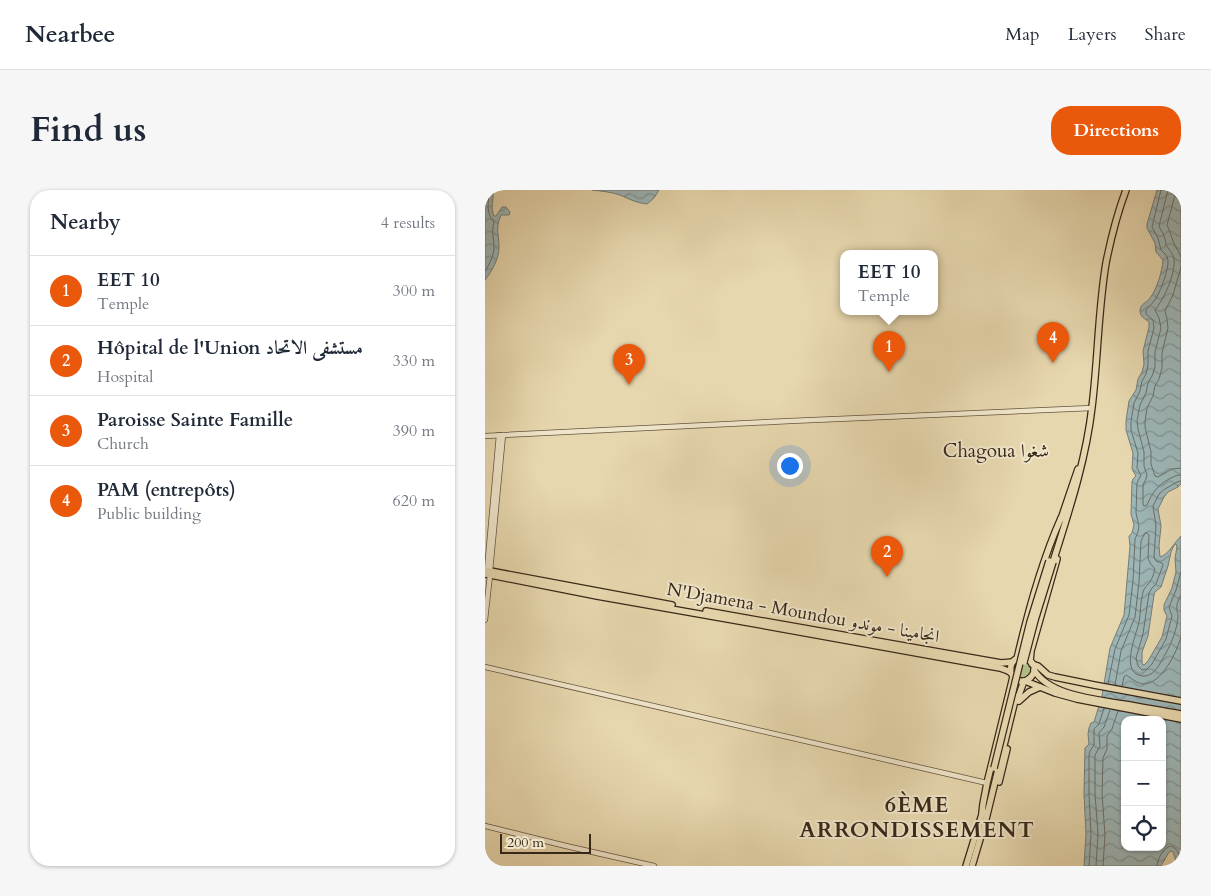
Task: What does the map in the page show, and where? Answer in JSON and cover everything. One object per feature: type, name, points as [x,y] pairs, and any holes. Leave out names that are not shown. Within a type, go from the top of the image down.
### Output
[{"type":"main road","points":[[966,866],[996,768],[1051,561],[1079,475],[1092,408],[1106,265],[1126,190]]},
{"type":"main road","points":[[982,813],[1012,675],[1010,670],[1015,661],[1051,540],[1064,519]]},
{"type":"main road","points":[[971,866],[1002,771],[1020,692],[1025,681],[1031,677],[1031,651],[1063,541],[1064,519]]},
{"type":"main road","name":"N'Djamena - Moundou انجامينا - موندو","points":[[487,572],[992,661],[1006,663],[1015,661]]},
{"type":"main road","name":"N'Djamena - Moundou انجامينا - موندو","points":[[487,572],[597,596],[1000,668],[1012,675]]},
{"type":"main road","points":[[1015,661],[1024,658],[1032,665],[1043,681],[1090,700],[1181,719]]},
{"type":"main road","points":[[1032,665],[1038,666],[1051,676],[1181,701]]},
{"type":"main road","points":[[1012,675],[1018,680],[1062,696],[1181,714]]},
{"type":"main road","points":[[1017,702],[1026,694],[1040,687]]},
{"type":"main road","points":[[986,819],[996,768]]},
{"type":"street","points":[[485,436],[790,420],[1092,408]]},
{"type":"street","points":[[485,590],[501,435]]},
{"type":"street","points":[[485,620],[487,572]]},
{"type":"street","points":[[485,667],[987,783]]},
{"type":"street","points":[[485,826],[654,866]]},
{"type":"green space","points":[[1018,661],[1026,661],[1031,666],[1029,677],[1018,679],[1013,674],[1013,666]]},
{"type":"water","points":[[485,190],[493,190],[492,210],[494,216],[502,207],[506,207],[510,212],[509,215],[501,215],[499,220],[498,256],[493,269],[485,280]]},
{"type":"water","points":[[592,190],[659,190],[647,204],[636,202],[617,194]]},
{"type":"water","points":[[1157,190],[1181,190],[1181,484],[1168,492],[1158,509],[1161,526],[1160,557],[1169,551],[1181,536],[1181,866],[1175,866],[1176,861],[1171,851],[1161,866],[1084,866],[1086,834],[1084,794],[1085,748],[1089,744],[1089,728],[1091,723],[1094,722],[1102,696],[1110,648],[1124,615],[1130,546],[1129,536],[1134,525],[1131,514],[1132,482],[1136,476],[1132,469],[1133,453],[1126,430],[1126,421],[1129,401],[1136,390],[1144,364],[1143,351],[1149,327],[1149,322],[1142,316],[1140,310],[1155,290],[1163,260],[1156,252],[1155,243],[1147,228]],"holes":[[[1176,544],[1175,558],[1176,572],[1172,588],[1164,605],[1167,616],[1162,637],[1144,665],[1142,664],[1142,652],[1148,636],[1154,595],[1161,587],[1174,545]]]},
{"type":"place","name":"PAM (entrepôts)","points":[[1053,363]]},
{"type":"place","name":"EET 10","points":[[889,372]]},
{"type":"place","name":"Paroisse Sainte Famille","points":[[629,385]]},
{"type":"place","name":"Hôpital de l'Union مستشفى الاتحاد","points":[[887,577]]},
{"type":"district","name":"Chagoua شغوا","points":[[996,451]]},
{"type":"district","name":"6ÈME ARRONDISSEMENT","points":[[917,818]]}]
